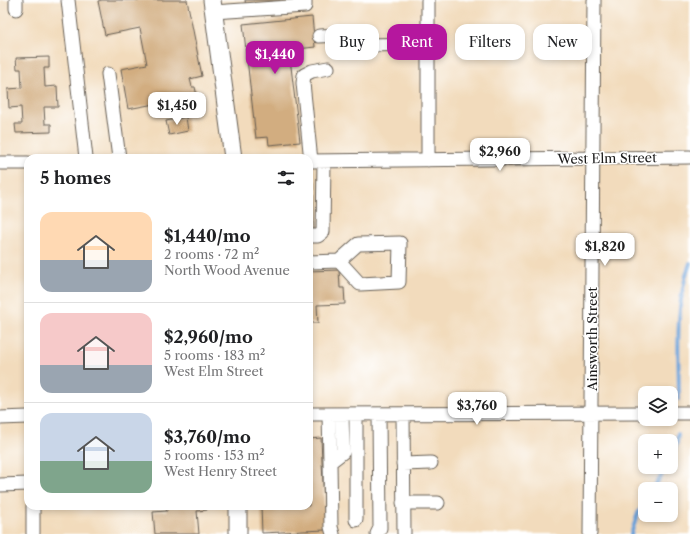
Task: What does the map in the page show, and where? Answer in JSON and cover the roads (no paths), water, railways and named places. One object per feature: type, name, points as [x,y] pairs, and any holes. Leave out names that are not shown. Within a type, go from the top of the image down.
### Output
[{"type":"main road","points":[[213,6],[232,154]]},
{"type":"main road","points":[[238,510],[238,534]]},
{"type":"street","points":[[68,0],[86,154]]},
{"type":"street","points":[[213,6],[306,6],[306,0]]},
{"type":"street","points":[[428,0],[428,24]]},
{"type":"street","name":"Ainsworth Street","points":[[590,534],[594,0]]},
{"type":"street","points":[[319,36],[343,35],[364,45],[387,45]]},
{"type":"street","points":[[428,60],[428,160]]},
{"type":"street","points":[[313,236],[318,236],[322,232],[315,161],[303,83],[304,75],[312,71],[328,68]]},
{"type":"street","points":[[108,74],[118,154]]},
{"type":"street","name":"West Elm Street","points":[[315,161],[690,157]]},
{"type":"street","points":[[0,163],[24,163]]},
{"type":"street","points":[[313,262],[339,261],[358,244],[400,243],[399,282],[360,284],[339,261]]},
{"type":"street","points":[[678,413],[690,412]]},
{"type":"street","points":[[313,414],[638,413]]},
{"type":"street","points":[[333,534],[331,527],[330,462],[342,414]]},
{"type":"street","points":[[342,414],[356,520]]},
{"type":"street","points":[[377,534],[380,528],[379,414]]},
{"type":"street","points":[[403,414],[404,534]]},
{"type":"street","points":[[0,418],[24,417]]},
{"type":"street","points":[[403,464],[431,463]]},
{"type":"street","points":[[0,485],[24,484]]},
{"type":"street","points":[[403,503],[438,503]]},
{"type":"street","points":[[33,534],[34,510]]},
{"type":"waterway","points":[[679,399],[679,313],[685,279],[690,263]]},
{"type":"waterway","points":[[657,482],[663,474]]},
{"type":"waterway","points":[[631,534],[638,513]]}]
